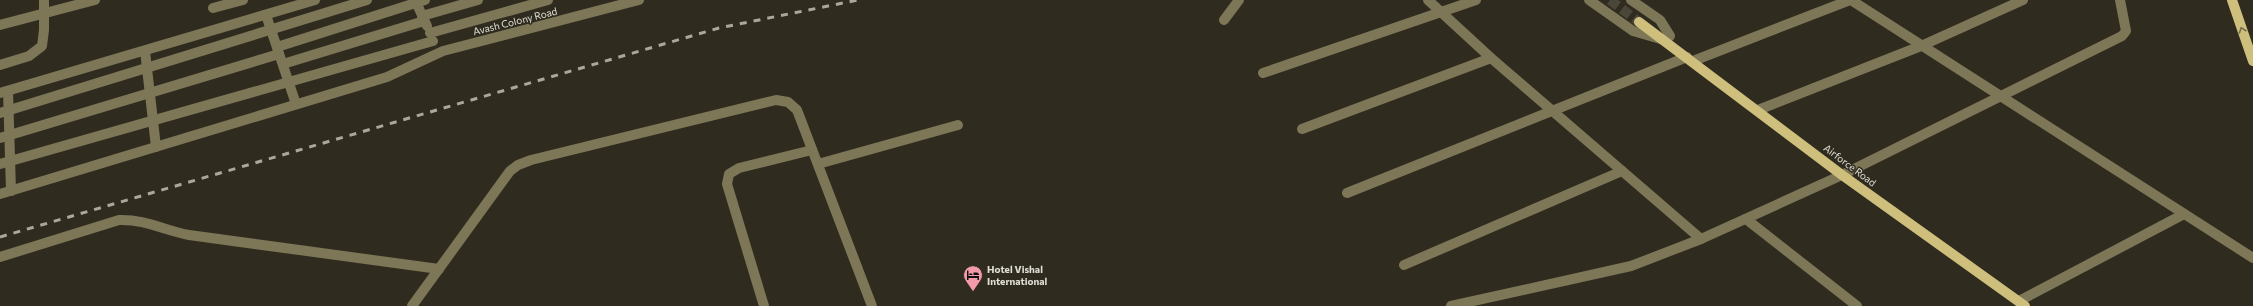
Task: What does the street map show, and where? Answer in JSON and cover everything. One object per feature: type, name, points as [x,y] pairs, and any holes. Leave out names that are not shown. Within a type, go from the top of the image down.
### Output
[{"type":"main road","points":[[2232,0],[2253,61]]},
{"type":"main road","name":"Airforce Road","points":[[1639,22],[1758,110],[1842,175],[2022,304]]},
{"type":"street","points":[[0,65],[33,55],[41,50],[44,43],[44,0]]},
{"type":"street","points":[[0,24],[95,0]]},
{"type":"street","points":[[213,8],[243,0]]},
{"type":"street","points":[[11,191],[10,161],[5,137],[4,92],[315,0]]},
{"type":"street","points":[[4,111],[368,0]]},
{"type":"street","points":[[283,64],[478,0]]},
{"type":"street","points":[[0,164],[289,82],[548,0]]},
{"type":"street","name":"Avash Colony Road","points":[[0,194],[387,77],[443,51],[637,0]]},
{"type":"street","points":[[1224,20],[1239,0]]},
{"type":"street","points":[[1428,0],[1491,58],[1701,239]]},
{"type":"street","points":[[1263,74],[1476,0]]},
{"type":"street","points":[[1589,0],[1630,31],[1642,37],[1664,40],[1670,36],[1669,30],[1631,0]]},
{"type":"street","points":[[1347,193],[1552,111],[1851,0],[2253,258]]},
{"type":"street","points":[[1758,110],[1921,46],[2023,0]]},
{"type":"street","points":[[1451,306],[1631,266],[1701,239],[1746,219],[1842,175],[2122,36],[2126,30],[2120,0]]},
{"type":"street","points":[[5,137],[150,93],[278,51],[419,1],[423,18],[431,37],[443,51]]},
{"type":"street","points":[[266,15],[296,104]]},
{"type":"street","points":[[145,51],[156,147]]},
{"type":"street","points":[[1302,129],[1491,58]]},
{"type":"street","points":[[412,306],[510,171],[518,165],[531,160],[776,100],[785,100],[793,104],[797,110],[872,306]]},
{"type":"street","points":[[818,164],[958,125]]},
{"type":"street","points":[[764,306],[727,184],[729,174],[739,168],[812,150]]},
{"type":"street","points":[[1404,265],[1622,171]]},
{"type":"street","points":[[2022,304],[2184,214]]},
{"type":"street","points":[[0,257],[119,220],[136,219],[170,231],[189,235],[439,269]]},
{"type":"street","points":[[1746,219],[1857,306]]},
{"type":"tunnel","points":[[1610,0],[1639,22]]},
{"type":"railway","points":[[0,237],[719,28],[858,0]]},
{"type":"place","name":"Hotel Vishal International","points":[[973,292]]}]
